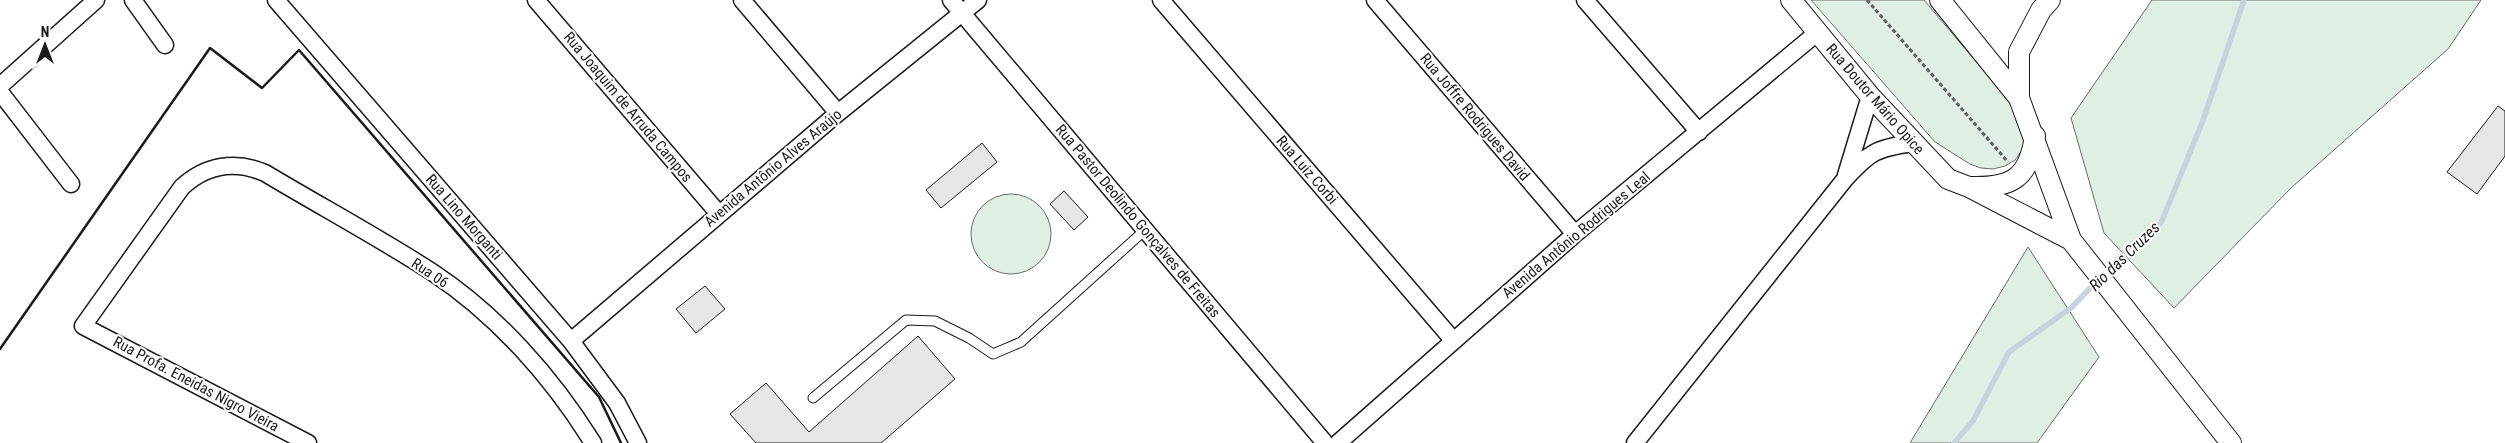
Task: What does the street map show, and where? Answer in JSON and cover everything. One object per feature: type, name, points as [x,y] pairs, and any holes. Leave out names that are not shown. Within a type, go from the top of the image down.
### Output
[{"type":"street","points":[[0,86],[96,0]]},
{"type":"street","points":[[133,0],[165,45]]},
{"type":"street","name":"Rua Lino Morganti","points":[[276,0],[571,341],[617,403],[638,443]]},
{"type":"street","name":"Rua Joaquim de Arruda Campos","points":[[536,0],[719,214]]},
{"type":"street","points":[[742,0],[838,113]]},
{"type":"street","name":"Rua Pastor Deolindo Gonçalves de Freitas","points":[[950,0],[1325,443]]},
{"type":"street","name":"Avenida Antônio Alves Araújo","points":[[571,341],[838,113],[978,0]]},
{"type":"street","name":"Rua Luiz Corbi","points":[[1161,0],[1453,340]]},
{"type":"street","name":"Rua Joffre Rodrigues David","points":[[1376,0],[1575,234]]},
{"type":"street","points":[[1586,0],[1699,132]]},
{"type":"street","name":"Rua Doutor Mário Opice","points":[[1792,0],[1870,96],[1948,179],[1968,186],[2071,240]]},
{"type":"street","points":[[1940,0],[2019,98],[2035,136],[2071,240],[2232,443]]},
{"type":"street","points":[[2019,98],[2019,52],[2041,10],[2050,0]]},
{"type":"street","name":"Avenida Antônio Rodrigues Leal","points":[[1338,443],[1575,234],[1818,32]]},
{"type":"street","points":[[0,92],[71,184]]},
{"type":"street","points":[[1845,179],[1870,96]]},
{"type":"street","points":[[1968,186],[1989,187],[2005,184],[2019,175],[2032,158],[2035,136]]},
{"type":"street","points":[[1635,443],[1845,179],[1866,157],[1881,148],[1913,143]]},
{"type":"street","name":"Rua Profa. Eneidas Nigro Vieira","points":[[221,166],[200,173],[182,187],[83,326],[308,443]]},
{"type":"street","name":"Rua 06","points":[[221,166],[243,166],[265,173],[433,273],[490,318],[540,369],[571,407],[593,443]]},
{"type":"lane","points":[[812,398],[906,320],[935,321],[969,338],[993,354],[1021,342],[1145,230]]},
{"type":"path","points":[[1867,0],[2019,175]]},
{"type":"green space","points":[[1811,0],[1924,0],[2022,116],[2026,139],[2022,150],[2015,160],[2005,166],[1993,169],[1981,168],[1970,164],[1935,142]]},
{"type":"green space","points":[[2152,0],[2481,0],[2448,49],[2291,188],[2174,308],[2104,233],[2071,118]]},
{"type":"green space","points":[[1011,194],[1026,197],[1039,206],[1048,219],[1051,234],[1048,249],[1039,262],[1026,271],[1011,274],[996,271],[983,262],[974,249],[971,234],[974,219],[983,206],[996,197]]},
{"type":"green space","points":[[2028,247],[2099,357],[2037,443],[1910,443]]},
{"type":"building","points":[[2498,106],[2505,111],[2505,156],[2477,194],[2447,172]]},
{"type":"building","points":[[982,143],[997,162],[941,208],[926,190]]},
{"type":"building","points":[[1064,191],[1088,217],[1074,230],[1050,204]]},
{"type":"building","points":[[705,286],[725,309],[696,333],[676,309]]},
{"type":"building","points":[[918,336],[955,379],[881,443],[756,443],[730,414],[766,383],[809,432]]},
{"type":"waterway","name":"Rio das Cruzes","points":[[1954,443],[1973,421],[2009,352],[2071,308],[2119,258],[2161,223],[2202,123],[2244,0]]},
{"type":"wall","points":[[0,349],[210,48],[262,88],[299,50],[599,397],[621,443]]}]
